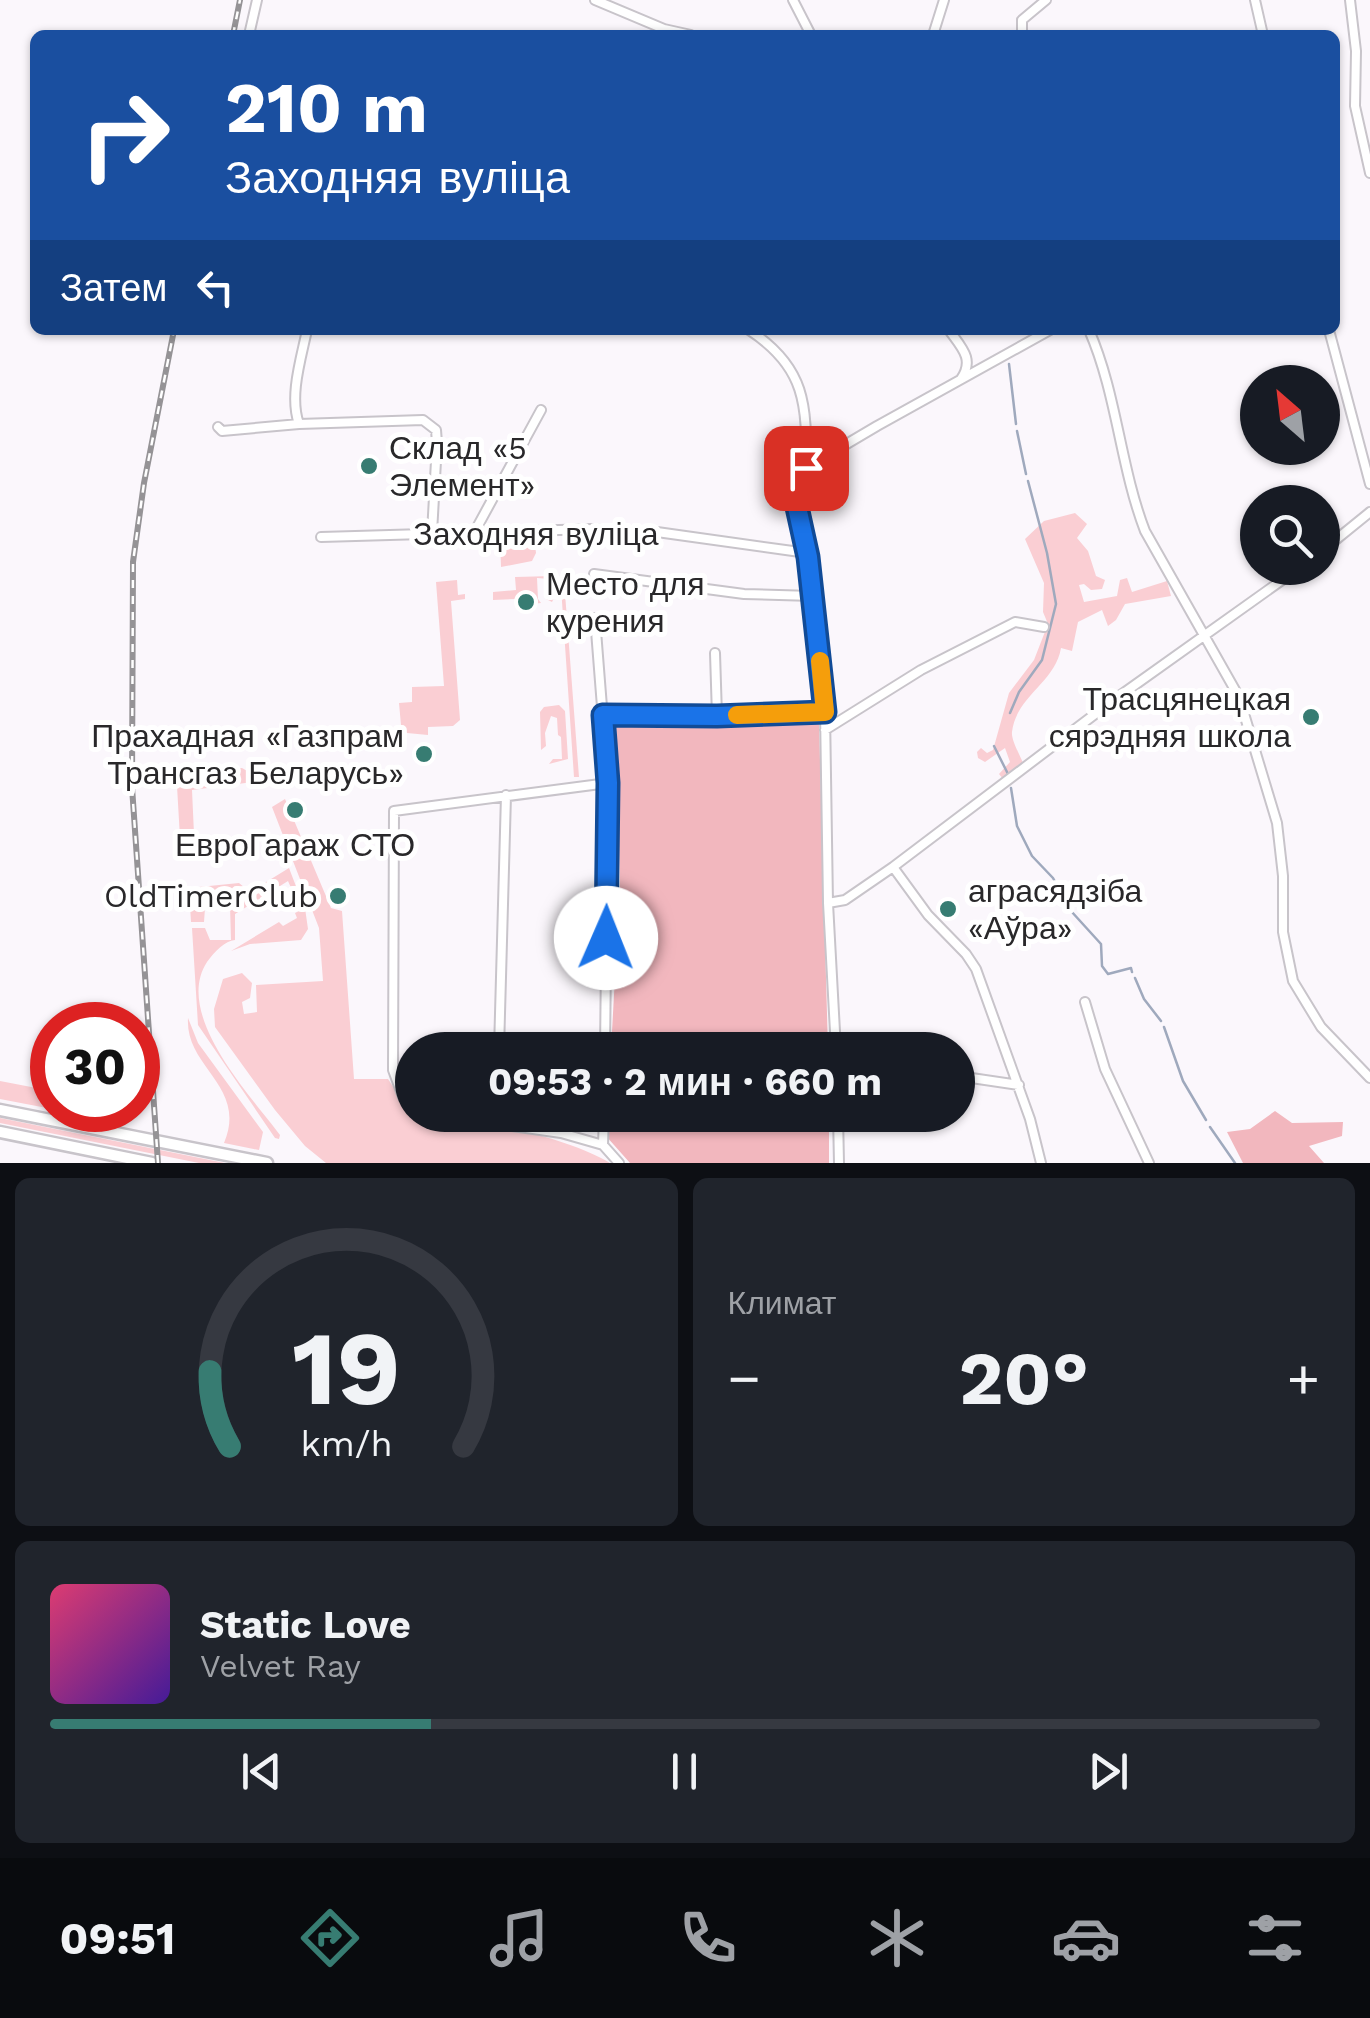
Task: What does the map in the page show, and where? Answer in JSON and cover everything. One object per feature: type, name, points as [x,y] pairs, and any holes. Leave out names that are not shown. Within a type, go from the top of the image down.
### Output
[{"type":"highway","points":[[0,1110],[266,1163]]},
{"type":"highway","points":[[0,1132],[152,1163]]},
{"type":"street","points":[[251,30],[257,0]]},
{"type":"street","points":[[595,0],[673,30]]},
{"type":"street","points":[[793,0],[808,30]]},
{"type":"street","points":[[935,30],[944,0]]},
{"type":"street","points":[[1022,30],[1022,20],[1046,0]]},
{"type":"street","points":[[1255,0],[1262,30]]},
{"type":"street","points":[[1350,0],[1356,51],[1355,106],[1370,173]]},
{"type":"street","points":[[802,30],[806,25]]},
{"type":"street","points":[[299,424],[295,414],[296,390],[306,335]]},
{"type":"street","points":[[755,335],[781,356],[797,379],[806,412],[806,468]]},
{"type":"street","points":[[952,335],[976,372]]},
{"type":"street","points":[[835,1032],[828,904],[825,712],[808,557],[794,491],[796,479],[806,468],[1041,335]]},
{"type":"street","points":[[1091,335],[1108,382],[1136,506],[1156,552],[1236,687],[1277,823],[1284,946],[1293,980],[1321,1026],[1370,1078]]},
{"type":"street","points":[[1330,335],[1370,484]]},
{"type":"street","points":[[958,382],[966,371],[967,356]]},
{"type":"street","points":[[476,531],[541,410]]},
{"type":"street","points":[[218,428],[222,431],[422,420],[436,430],[432,533]]},
{"type":"street","points":[[1340,536],[1370,512]]},
{"type":"street","name":"Заходняя вуліца","points":[[321,536],[593,529],[657,532],[800,552],[808,557]]},
{"type":"street","points":[[594,574],[744,594],[813,596]]},
{"type":"street","points":[[828,904],[845,900],[893,868],[1274,585]]},
{"type":"street","points":[[595,618],[608,783],[605,1032]]},
{"type":"street","points":[[825,730],[921,670],[1015,622],[1044,626]]},
{"type":"street","points":[[714,653],[717,716]]},
{"type":"street","points":[[603,715],[825,712]]},
{"type":"street","points":[[395,1073],[394,811],[608,783]]},
{"type":"street","points":[[499,1032],[506,795]]},
{"type":"street","points":[[893,868],[976,969],[1041,1163]]},
{"type":"street","points":[[1085,1002],[1106,1069],[1149,1163]]},
{"type":"street","points":[[975,1079],[1018,1085]]},
{"type":"street","points":[[554,1132],[603,1145],[619,1163]]},
{"type":"street","points":[[603,1132],[603,1145]]},
{"type":"street","points":[[838,1132],[839,1161]]},
{"type":"shaded area","points":[[1075,513],[1087,524],[1077,538],[1088,551],[1096,576],[1105,580],[1102,589],[1079,585],[1084,602],[1117,596],[1120,580],[1127,578],[1132,592],[1167,581],[1171,596],[1125,604],[1108,626],[1102,610],[1078,622],[1072,651],[1061,648],[1051,671],[1015,719],[1012,735],[1023,763],[1003,779],[999,774],[1010,762],[1005,748],[985,762],[977,752],[981,748],[987,753],[993,750],[1009,693],[1034,660],[1048,624],[1043,612],[1044,583],[1025,539],[1044,521]]},
{"type":"shaded area","points":[[534,536],[536,553],[532,561],[501,567],[500,538]]},
{"type":"shaded area","points":[[553,576],[552,602],[546,599],[545,585],[551,584],[550,579],[537,578],[541,603],[522,605],[516,599],[493,600],[493,592],[516,590],[515,577]]},
{"type":"shaded area","points":[[457,580],[458,595],[465,594],[465,599],[451,601],[460,720],[453,726],[428,727],[428,735],[407,733],[401,725],[399,703],[412,702],[412,687],[444,686],[436,582]]},
{"type":"shaded area","points":[[564,586],[579,777],[574,777],[561,587]]},
{"type":"shaded area","points":[[559,705],[565,711],[568,759],[549,764],[553,759],[562,759],[561,737],[557,718],[551,716],[545,733],[546,746],[541,750],[540,712],[544,707]]},
{"type":"shaded area","points":[[616,721],[819,724],[828,1032],[612,1032],[620,885]]},
{"type":"shaded area","points":[[242,768],[249,772],[253,782],[192,790],[194,834],[180,838],[177,786],[182,775],[194,769]]},
{"type":"shaded area","points":[[285,799],[331,908],[342,911],[354,1079],[388,1079],[395,1090],[395,1132],[525,1132],[568,1144],[610,1163],[326,1163],[305,1146],[215,1027],[214,1009],[223,979],[242,973],[252,983],[250,998],[242,1002],[244,1014],[257,1012],[256,985],[323,981],[319,928],[272,807]]},
{"type":"shaded area","points":[[289,868],[302,902],[290,905],[292,890],[288,881],[235,914],[235,940],[224,944],[210,958],[199,983],[207,1029],[235,1076],[280,1135],[279,1139],[198,1025],[192,928],[205,928],[210,940],[231,940],[230,906],[205,908],[204,922],[191,922],[189,888],[239,883],[250,892]]},
{"type":"shaded area","points":[[305,908],[308,929],[301,940],[250,944],[231,951],[279,922],[283,926],[297,918],[295,913]]},
{"type":"shaded area","points":[[188,1018],[198,1043],[263,1132],[259,1150],[224,1143],[228,1106],[196,1051]]},
{"type":"shaded area","points":[[0,1081],[30,1087],[30,1105],[0,1099]]},
{"type":"shaded area","points":[[1275,1111],[1292,1123],[1343,1122],[1342,1136],[1309,1146],[1324,1163],[1243,1163],[1227,1132],[1250,1129]]},
{"type":"shaded area","points":[[0,1118],[30,1124],[30,1129],[0,1123]]},
{"type":"shaded area","points":[[45,1132],[70,1132],[225,1163],[199,1163]]},
{"type":"shaded area","points":[[606,1132],[829,1132],[829,1163],[630,1163]]},
{"type":"waterway","points":[[1009,364],[1016,424]]},
{"type":"waterway","points":[[1017,431],[1026,474]]},
{"type":"waterway","points":[[1010,713],[1019,692],[1042,660],[1056,604],[1028,481]]},
{"type":"waterway","points":[[994,746],[1008,774]]},
{"type":"waterway","points":[[1011,788],[1017,826],[1032,856],[1053,878],[1071,911],[1101,944],[1102,966],[1108,974],[1131,968],[1132,972]]},
{"type":"waterway","points":[[1135,978],[1144,999],[1161,1021]]},
{"type":"waterway","points":[[1164,1027],[1183,1081],[1206,1120]]},
{"type":"waterway","points":[[1210,1127],[1235,1163]]},
{"type":"railway","points":[[234,30],[240,0]]},
{"type":"railway","points":[[158,1163],[132,787],[133,562],[173,335]]},
{"type":"slow traffic","points":[[737,715],[825,712],[820,661]]},
{"type":"place","name":"Склад «5 Элемент»","points":[[369,466]]},
{"type":"place","name":"Место для курения","points":[[526,602]]},
{"type":"place","name":"Трасцянецкая сярэдняя школа","points":[[1311,717]]},
{"type":"place","name":"Прахадная «Газпрам Трансгаз Беларусь»","points":[[424,754]]},
{"type":"place","name":"ЕвроГараж СТО","points":[[295,810]]},
{"type":"place","name":"OldTimerClub","points":[[338,896]]},
{"type":"place","name":"аграсядзіба «Аўра»","points":[[948,909]]},
{"type":"route","points":[[606,938],[608,783],[603,715],[825,712],[816,614],[794,491],[796,479],[806,468]]}]
